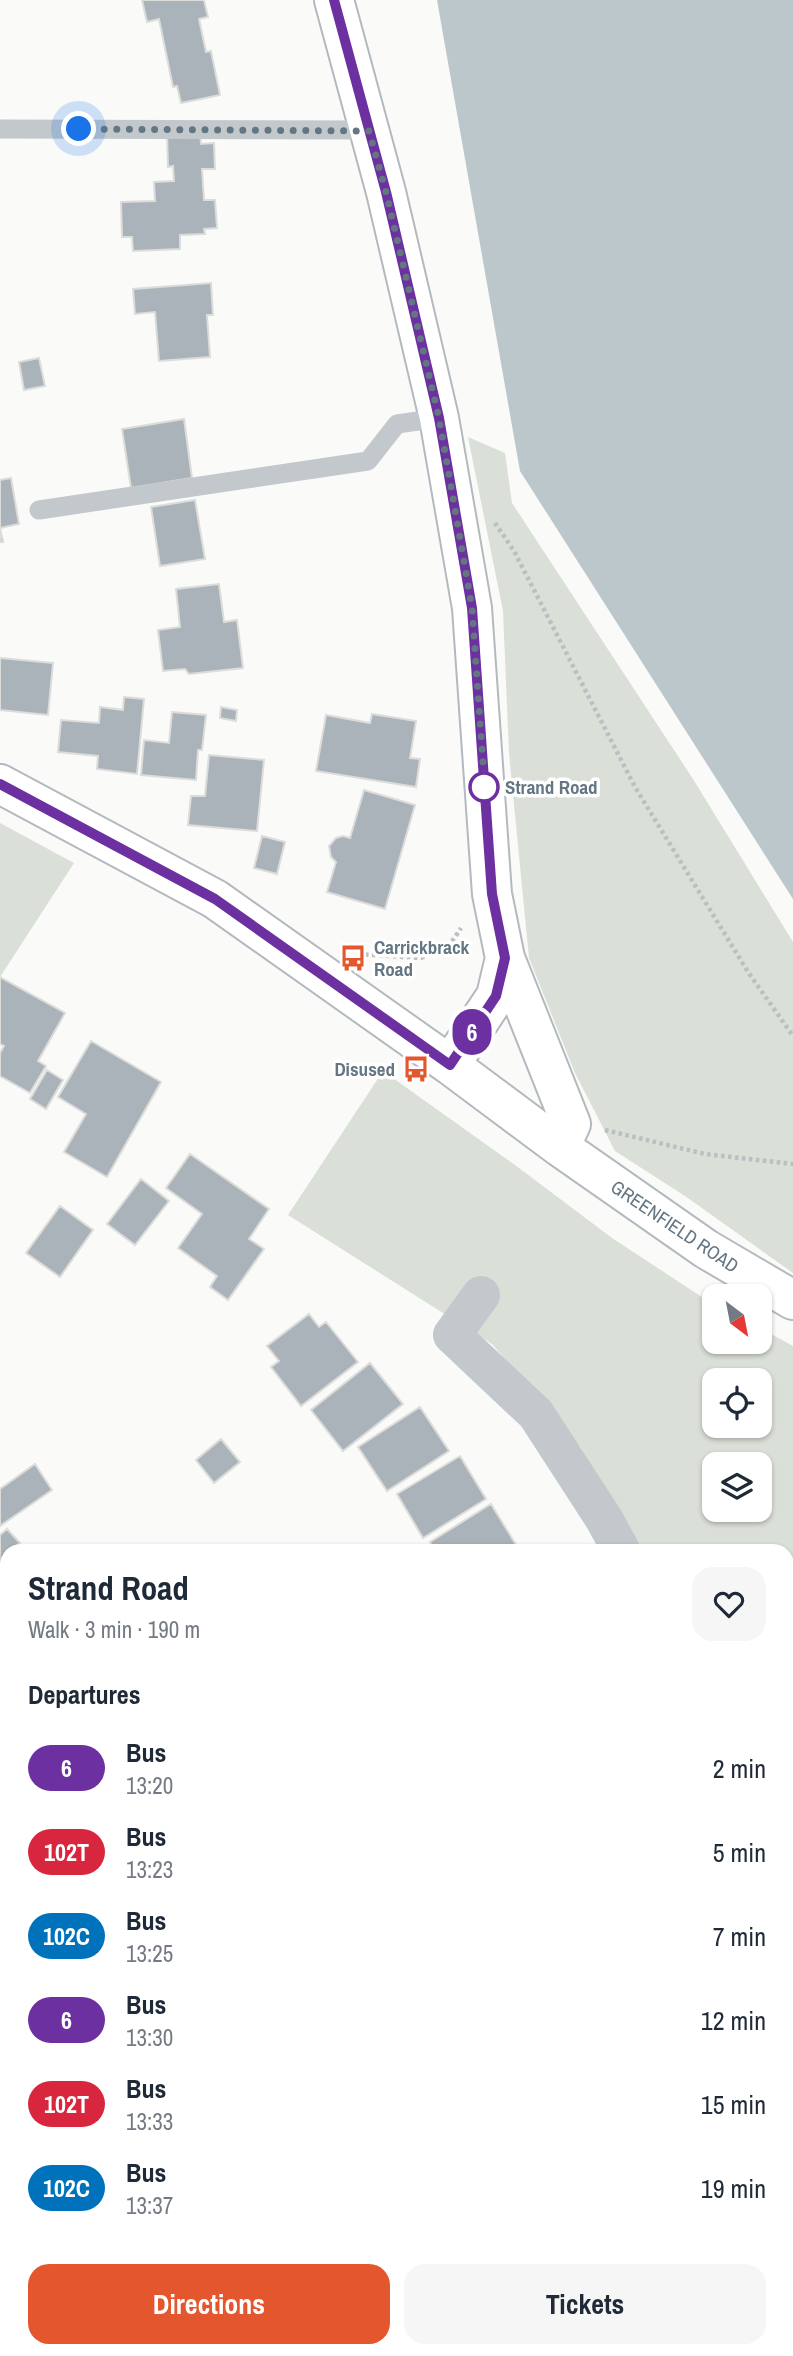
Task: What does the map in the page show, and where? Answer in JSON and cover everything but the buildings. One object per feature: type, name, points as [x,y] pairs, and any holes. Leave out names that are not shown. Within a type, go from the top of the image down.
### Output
[{"type":"street","points":[[334,0],[386,192],[439,418],[472,608],[492,894],[505,958],[565,1136]]},
{"type":"street","points":[[0,784],[215,899],[450,1065],[565,1136]]},
{"type":"street","points":[[450,1065],[496,996],[505,958]]},
{"type":"street","name":"GREENFIELD ROAD","points":[[565,1136],[706,1249],[793,1300]]},
{"type":"street","points":[[481,1295],[452,1335],[536,1414],[604,1518],[618,1544]]},
{"type":"lane","points":[[0,128],[369,131]]},
{"type":"lane","points":[[39,509],[368,461],[397,425],[439,418]]},
{"type":"path","points":[[456,515],[491,517],[514,551],[635,787],[748,972],[793,1036]]},
{"type":"path","points":[[350,953],[421,958],[453,940],[466,920]]},
{"type":"path","points":[[565,1136],[623,1133],[705,1154],[793,1164]]},
{"type":"shaded area","points":[[437,0],[793,0],[793,899],[520,471]]},
{"type":"shaded area","points":[[468,437],[505,453],[512,503],[693,779],[793,942],[793,1273],[685,1196],[615,1151],[575,1073],[529,958],[509,753],[503,611]]},
{"type":"shaded area","points":[[0,823],[74,863],[0,977]]},
{"type":"shaded area","points":[[383,1071],[612,1238],[702,1297],[702,1354],[772,1354],[772,1335],[793,1346],[793,1544],[631,1544],[581,1448],[492,1344],[288,1215]]},
{"type":"bus line","name":"6","points":[[0,784],[215,899],[450,1065],[496,996],[505,958],[492,894],[472,608],[439,418],[386,192],[334,0]]},
{"type":"place","name":"Strand Road","points":[[484,787]]},
{"type":"place","name":"Carrickbrack Road","points":[[353,958]]},
{"type":"place","name":"Disused","points":[[416,1069]]},
{"type":"route","points":[[79,129],[369,131],[439,418],[472,608],[485,791],[484,787]]}]
